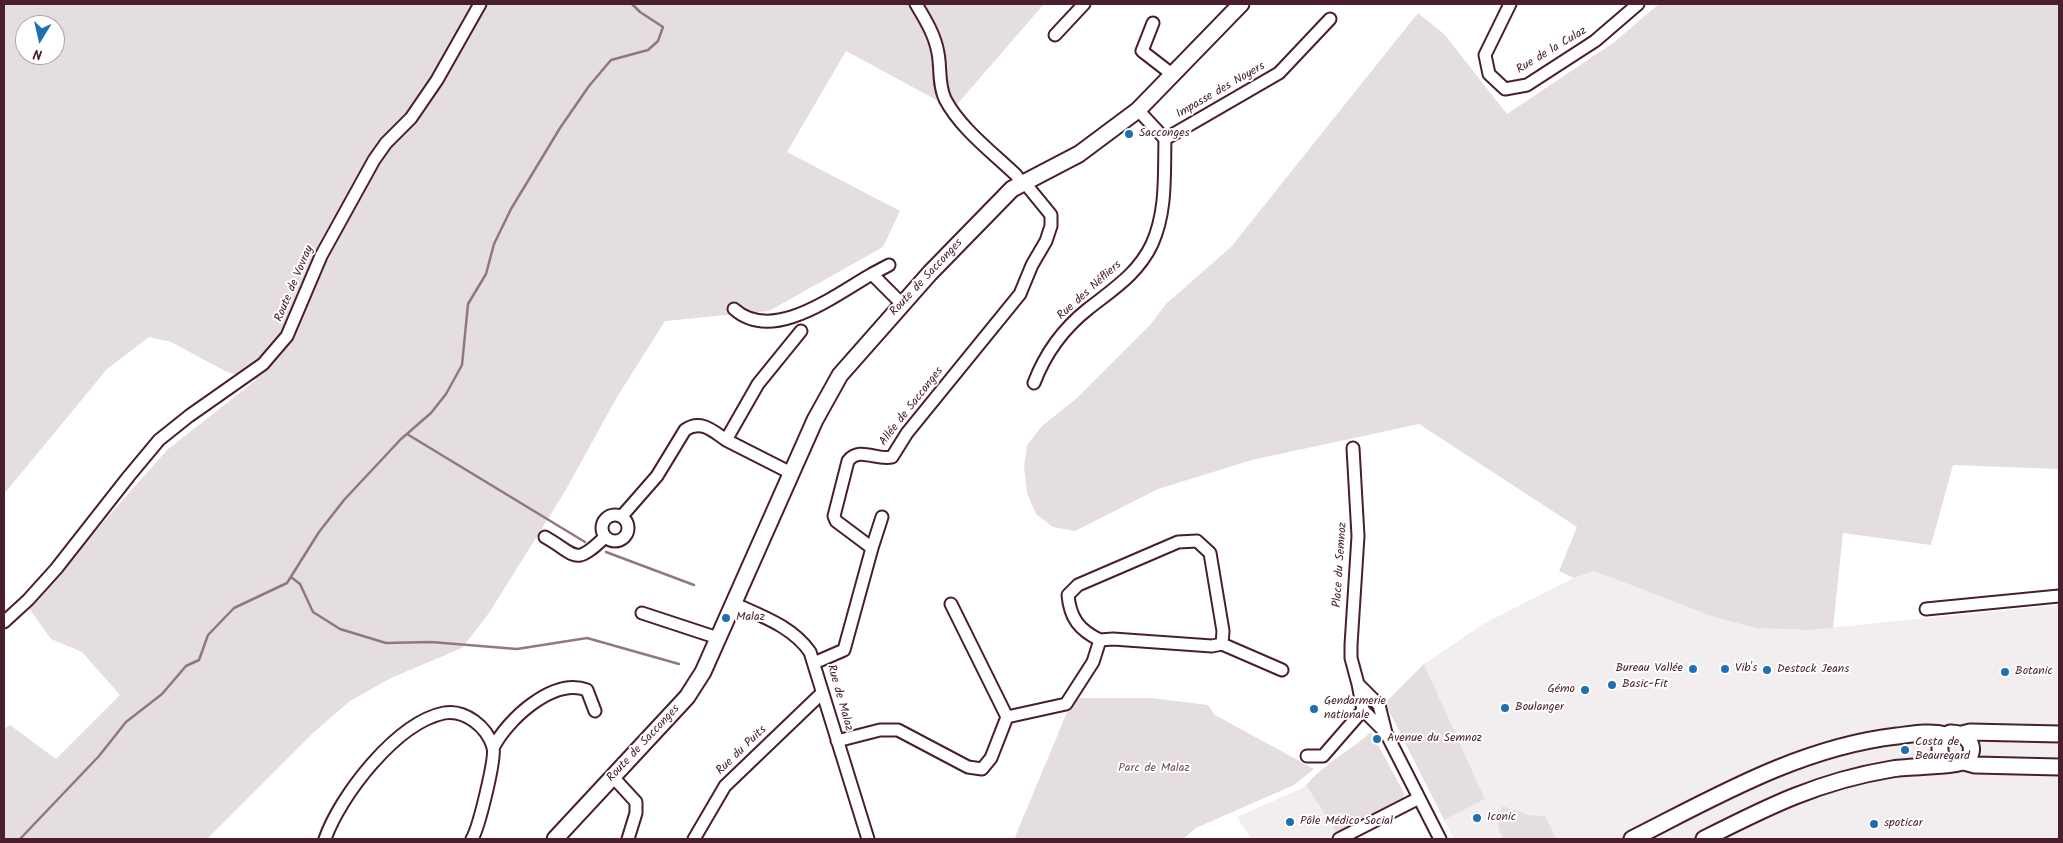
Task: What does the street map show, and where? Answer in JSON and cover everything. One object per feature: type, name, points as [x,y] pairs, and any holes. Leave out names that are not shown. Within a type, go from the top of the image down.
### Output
[{"type":"street","name":"Route de Vovray","points":[[4,622],[28,600],[56,569],[129,476],[160,440],[189,416],[263,364],[287,336],[321,256],[374,160],[386,143],[411,118],[432,88],[480,4]]},
{"type":"street","points":[[916,4],[936,42],[939,54],[940,85],[945,98],[958,117],[1023,182]]},
{"type":"street","points":[[1055,35],[1084,4]]},
{"type":"street","name":"Route de Sacconges","points":[[555,839],[687,697],[703,672],[826,397],[840,375],[902,304],[1012,189],[1079,154],[1138,110],[1241,4]]},
{"type":"street","name":"Rue de la Culaz","points":[[1510,4],[1485,55],[1489,74],[1505,89],[1526,85],[1547,72],[1595,41],[1638,4]]},
{"type":"street","name":"Impasse des Noyers","points":[[1165,139],[1279,73],[1330,19]]},
{"type":"street","points":[[1153,23],[1142,51],[1173,75]]},
{"type":"street","points":[[1138,110],[1165,139]]},
{"type":"street","name":"Rue des Néfliers","points":[[1034,383],[1046,358],[1061,336],[1083,314],[1129,277],[1151,245],[1162,211],[1165,139]]},
{"type":"street","name":"Allée de Sacconges","points":[[872,548],[836,520],[834,516],[848,460],[854,454],[860,453],[882,458],[892,457],[907,433],[1020,294],[1032,264],[1046,241],[1051,226],[1051,215],[1023,182]]},
{"type":"street","points":[[734,309],[748,320],[782,320],[802,313],[889,265]]},
{"type":"street","points":[[872,274],[902,304]]},
{"type":"street","points":[[726,440],[758,384],[801,330]]},
{"type":"street","points":[[622,516],[628,527],[623,539],[611,541],[605,537],[602,525],[604,520],[609,516],[622,516],[657,476],[685,430],[691,426],[709,427],[726,440],[791,473]]},
{"type":"street","name":"Place du Semnoz","points":[[1353,448],[1358,536],[1351,652],[1363,710]]},
{"type":"street","points":[[814,663],[844,650],[882,517]]},
{"type":"street","points":[[545,537],[571,555],[579,556],[590,553],[605,537]]},
{"type":"street","points":[[1222,644],[1223,632],[1210,553],[1197,541],[1178,542],[1078,584],[1068,595],[1069,610],[1084,632],[1100,640],[1113,639],[1212,646],[1222,644],[1282,670]]},
{"type":"street","points":[[1926,608],[2059,596]]},
{"type":"street","name":"Rue de Malaz","points":[[733,603],[770,620],[798,636],[810,652],[868,839]]},
{"type":"street","points":[[837,741],[880,730],[898,730],[968,767],[982,769],[992,758],[1007,717],[951,604]]},
{"type":"street","points":[[642,613],[718,638]]},
{"type":"street","points":[[1007,717],[1066,704],[1092,662],[1100,640]]},
{"type":"street","points":[[1358,684],[1378,705],[1386,733],[1440,839]]},
{"type":"street","points":[[472,839],[482,813],[493,748],[515,717],[550,693],[571,688],[587,690],[595,711]]},
{"type":"street","name":"Rue du Puits","points":[[694,839],[725,786],[822,693]]},
{"type":"street","points":[[1308,756],[1323,756],[1363,710],[1386,733]]},
{"type":"street","points":[[325,839],[338,810],[354,785],[373,762],[408,732],[427,720],[445,713],[462,714],[478,724],[493,748]]},
{"type":"street","points":[[1632,839],[1726,791],[1810,755],[1884,737],[1936,733],[1946,736],[1970,732],[2059,734]]},
{"type":"street","points":[[1704,839],[1790,796],[1860,774],[1896,768],[1959,765],[1969,756],[1971,749],[1969,740],[1962,734]]},
{"type":"street","points":[[1946,736],[1939,748],[1940,755],[1949,764]]},
{"type":"street","points":[[1964,762],[1989,766],[2059,767]]},
{"type":"street","points":[[613,777],[636,802],[636,813],[628,839]]},
{"type":"street","points":[[1339,839],[1419,798]]},
{"type":"shaded area","points":[[1594,571],[1714,617],[1756,628],[1807,630],[2059,605],[2059,839],[1454,839],[1444,820],[1485,799],[1424,664],[1483,624],[1574,578]]},
{"type":"shaded area","points":[[1306,785],[1337,833],[1323,839],[1251,839],[1237,817]]},
{"type":"green space","points":[[4,4],[1044,4],[953,109],[846,51],[787,152],[900,211],[883,247],[769,311],[665,321],[617,397],[564,493],[489,613],[462,648],[391,678],[350,701],[314,732],[207,839],[4,839],[4,729],[10,725],[56,759],[120,695],[82,652],[51,639],[28,607],[167,450],[256,380],[227,372],[171,342],[149,337],[107,369],[4,494]]},
{"type":"green space","points":[[1659,4],[2059,4],[2059,469],[1953,465],[1931,545],[1843,533],[1833,628],[1807,630],[1756,628],[1714,617],[1594,571],[1574,578],[1559,571],[1577,527],[1419,424],[1252,460],[1158,489],[1075,531],[1053,527],[1036,514],[1027,493],[1024,467],[1027,445],[1042,426],[1077,398],[1150,325],[1166,304],[1231,247],[1418,13],[1444,34],[1507,114],[1613,43]]},
{"type":"green space","points":[[1424,664],[1485,799],[1444,820],[1385,703]]},
{"type":"green space","name":"Parc de Malaz","points":[[1078,698],[1151,698],[1208,705],[1215,715],[1314,769],[1294,785],[1196,828],[1183,839],[1018,839],[1015,837],[1068,710]]},
{"type":"green space","points":[[1371,732],[1404,793],[1402,800],[1337,833],[1306,785],[1321,770]]},
{"type":"green space","points":[[1502,806],[1529,815],[1545,816],[1556,839],[1503,839],[1498,827]]},
{"type":"waterway","points":[[20,839],[99,756],[126,722],[162,694],[186,666],[199,660],[208,635],[234,608],[287,583],[319,532],[344,500],[401,439],[431,413],[446,394],[462,365],[468,304],[486,274],[494,244],[511,209],[560,128],[589,86],[611,60],[648,50],[658,41],[663,27],[640,12],[632,4]]},
{"type":"waterway","points":[[407,434],[585,542]]},
{"type":"waterway","points":[[606,552],[694,585]]},
{"type":"waterway","points":[[291,577],[300,584],[313,612],[340,629],[386,643],[431,642],[517,649],[587,638],[679,664]]},
{"type":"place","name":"Sacconges","points":[[1129,134]]},
{"type":"place","name":"Malaz","points":[[726,618]]},
{"type":"place","name":"Bureau Vallée","points":[[1693,669]]},
{"type":"place","name":"Vib's","points":[[1725,669]]},
{"type":"place","name":"Destock Jeans","points":[[1767,670]]},
{"type":"place","name":"Botanic","points":[[2005,672]]},
{"type":"place","name":"Basic-Fit","points":[[1612,685]]},
{"type":"place","name":"Gémo","points":[[1585,690]]},
{"type":"place","name":"Boulanger","points":[[1505,708]]},
{"type":"place","name":"Gendarmerie nationale","points":[[1314,709]]},
{"type":"place","name":"Avenue du Semnoz","points":[[1377,739]]},
{"type":"place","name":"Costa de Beauregard","points":[[1905,750]]},
{"type":"place","name":"Iconic","points":[[1477,818]]},
{"type":"place","name":"Pôle Médico Social","points":[[1290,822]]},
{"type":"place","name":"spoticar","points":[[1874,824]]}]
